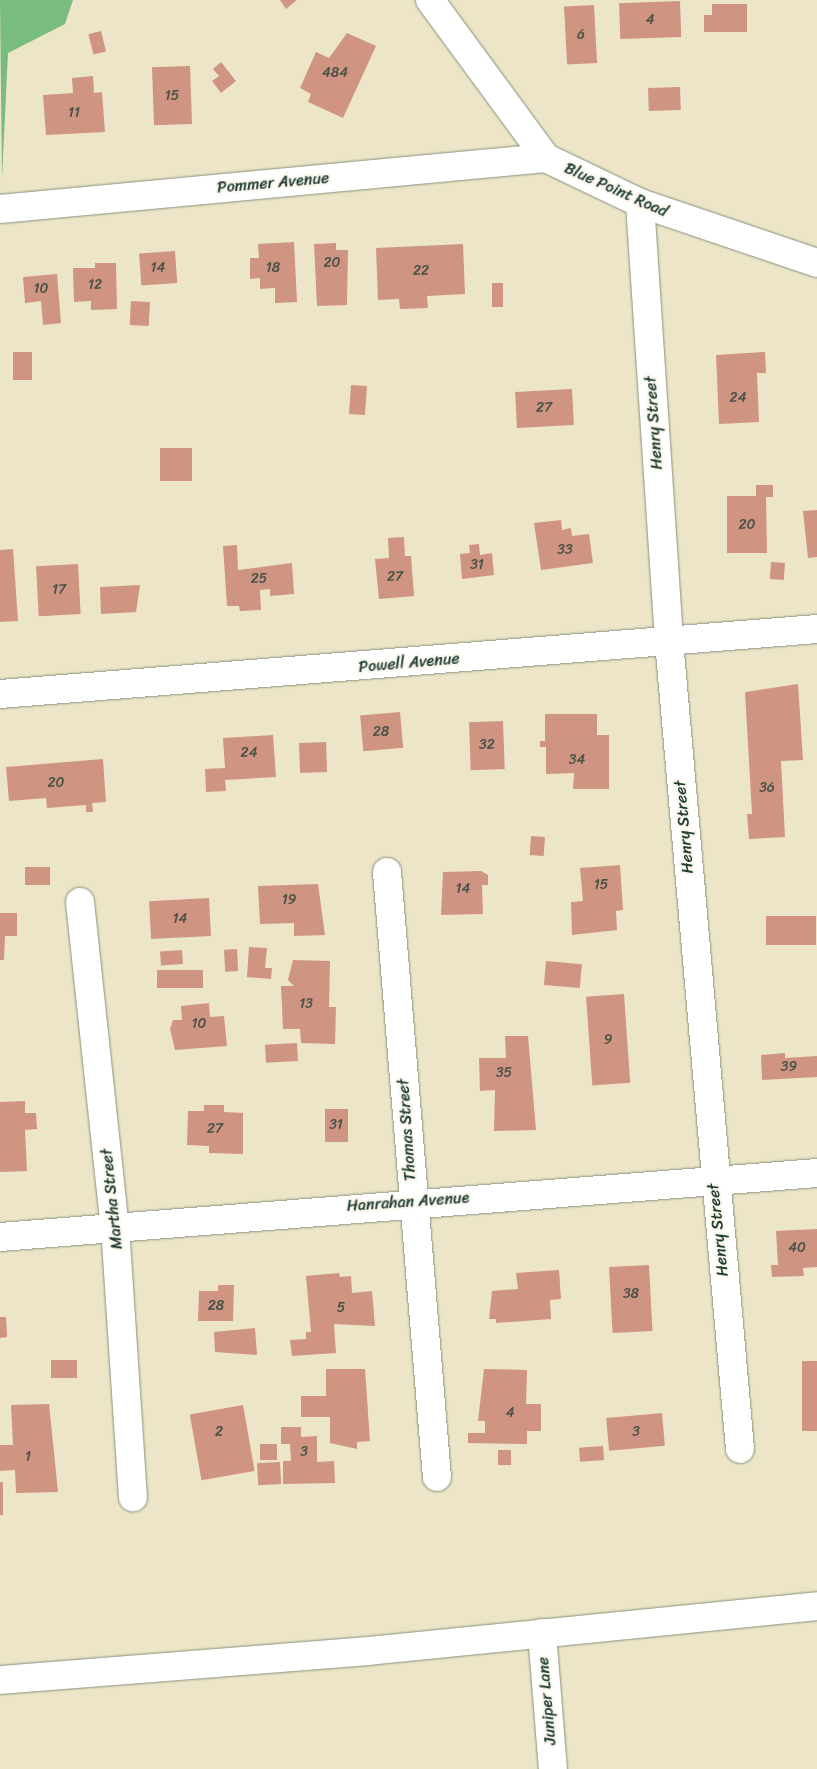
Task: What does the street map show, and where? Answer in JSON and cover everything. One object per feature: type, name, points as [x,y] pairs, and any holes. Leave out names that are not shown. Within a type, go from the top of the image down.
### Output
[{"type":"street","name":"Blue Point Road","points":[[430,0],[546,158],[640,203],[817,263]]},
{"type":"street","name":"Pommer Avenue","points":[[0,208],[546,158]]},
{"type":"street","name":"Henry Street","points":[[640,203],[669,641],[713,1181],[740,1449]]},
{"type":"street","name":"Powell Avenue","points":[[0,694],[817,629]]},
{"type":"street","name":"Thomas Street","points":[[387,872],[412,1201],[437,1477]]},
{"type":"street","name":"Martha Street","points":[[80,902],[115,1227],[134,1497]]},
{"type":"street","name":"Hanrahan Avenue","points":[[0,1237],[412,1201],[817,1173]]},
{"type":"street","points":[[0,1680],[542,1633],[817,1606]]},
{"type":"street","name":"Juniper Lane","points":[[542,1633],[553,1769]]},
{"type":"green space","points":[[0,0],[73,0],[65,24],[8,53],[2,178]]},
{"type":"building","points":[[280,0],[297,0],[286,9]]},
{"type":"building","points":[[680,1],[681,37],[620,39],[619,3]]},
{"type":"building","points":[[712,4],[747,4],[747,32],[704,32],[704,15],[712,15]]},
{"type":"building","points":[[594,5],[597,63],[567,64],[564,7]]},
{"type":"building","points":[[101,31],[106,51],[93,55],[88,34]]},
{"type":"building","points":[[347,33],[376,46],[343,118],[308,102],[311,94],[300,88],[316,52],[329,58]]},
{"type":"building","points":[[221,62],[236,81],[221,93],[212,81],[219,76],[213,69]]},
{"type":"building","points":[[190,66],[192,124],[154,125],[152,67]]},
{"type":"building","points":[[93,76],[94,93],[102,92],[105,132],[46,135],[43,95],[73,93],[72,78]]},
{"type":"building","points":[[680,87],[681,110],[649,111],[648,88]]},
{"type":"building","points":[[294,242],[297,302],[275,303],[275,288],[260,289],[260,278],[250,279],[250,258],[259,258],[258,244]]},
{"type":"building","points":[[336,243],[336,250],[348,250],[347,305],[317,306],[314,244]]},
{"type":"building","points":[[463,244],[465,294],[427,296],[428,308],[400,309],[399,299],[378,300],[376,248]]},
{"type":"building","points":[[175,251],[177,283],[141,285],[139,254]]},
{"type":"building","points":[[95,263],[116,263],[117,309],[91,310],[91,301],[74,302],[73,268],[95,268]]},
{"type":"building","points":[[57,274],[61,323],[43,325],[41,301],[25,303],[23,277]]},
{"type":"building","points":[[492,283],[503,283],[503,307],[492,307]]},
{"type":"building","points":[[131,301],[150,302],[149,326],[130,325]]},
{"type":"building","points":[[13,352],[32,352],[32,380],[13,380]]},
{"type":"building","points":[[765,352],[766,373],[757,373],[759,422],[719,424],[716,355]]},
{"type":"building","points":[[351,385],[367,386],[365,415],[349,414]]},
{"type":"building","points":[[572,389],[574,425],[517,428],[515,392]]},
{"type":"building","points":[[160,448],[192,448],[192,481],[160,481]]},
{"type":"building","points":[[756,485],[773,485],[773,497],[766,497],[767,553],[727,553],[727,496],[756,496]]},
{"type":"building","points":[[817,510],[817,557],[808,558],[803,511]]},
{"type":"building","points":[[561,520],[562,530],[571,528],[572,536],[589,534],[593,563],[541,570],[534,523]]},
{"type":"building","points":[[404,537],[405,556],[411,556],[414,596],[379,599],[375,559],[389,558],[388,538]]},
{"type":"building","points":[[479,544],[480,555],[492,553],[494,575],[462,579],[460,554],[470,553],[469,545]]},
{"type":"building","points":[[237,545],[238,570],[292,563],[294,594],[270,596],[270,589],[260,590],[261,610],[240,611],[239,606],[227,606],[223,546]]},
{"type":"building","points":[[13,549],[18,621],[0,622],[0,550]]},
{"type":"building","points":[[771,562],[785,563],[784,580],[770,579]]},
{"type":"building","points":[[78,564],[81,614],[39,616],[36,566]]},
{"type":"building","points":[[140,585],[136,612],[101,614],[100,587]]},
{"type":"building","points":[[798,684],[803,760],[781,761],[785,837],[749,839],[747,814],[752,814],[745,692]]},
{"type":"building","points":[[400,712],[403,748],[363,751],[360,715]]},
{"type":"building","points":[[545,714],[597,714],[597,735],[609,735],[609,789],[573,789],[574,773],[546,774],[546,747],[540,747],[540,741],[545,741]]},
{"type":"building","points":[[503,721],[505,769],[471,770],[469,722]]},
{"type":"building","points":[[273,735],[276,777],[225,780],[226,791],[206,792],[205,769],[225,768],[223,738]]},
{"type":"building","points":[[326,742],[327,772],[300,773],[299,743]]},
{"type":"building","points":[[103,759],[106,802],[92,803],[93,812],[86,812],[86,805],[47,808],[46,798],[9,801],[6,767]]},
{"type":"building","points":[[531,836],[545,837],[544,856],[530,855]]},
{"type":"building","points":[[620,865],[623,910],[616,911],[617,930],[572,935],[571,902],[583,901],[580,868]]},
{"type":"building","points":[[25,867],[50,867],[50,885],[25,885]]},
{"type":"building","points":[[481,871],[488,875],[488,885],[482,885],[483,914],[441,915],[443,872]]},
{"type":"building","points":[[318,884],[325,935],[294,936],[294,923],[260,924],[258,886]]},
{"type":"building","points":[[209,898],[211,936],[151,939],[149,901]]},
{"type":"building","points":[[0,913],[17,913],[17,936],[5,936],[4,960],[0,960]]},
{"type":"building","points":[[766,916],[816,916],[816,945],[766,945]]},
{"type":"building","points":[[249,947],[267,948],[265,968],[272,968],[271,979],[247,977]]},
{"type":"building","points":[[237,949],[238,971],[225,972],[224,950]]},
{"type":"building","points":[[182,950],[183,964],[161,966],[160,952]]},
{"type":"building","points":[[293,960],[330,961],[329,1007],[336,1007],[335,1044],[301,1043],[300,1029],[283,1029],[281,986],[294,986],[288,980]]},
{"type":"building","points":[[546,961],[582,964],[580,988],[544,985]]},
{"type":"building","points":[[157,970],[203,970],[203,988],[157,988]]},
{"type":"building","points":[[624,994],[630,1083],[592,1085],[586,997]]},
{"type":"building","points":[[209,1003],[210,1017],[224,1016],[227,1046],[175,1050],[170,1029],[173,1020],[182,1020],[181,1006]]},
{"type":"building","points":[[505,1036],[528,1036],[536,1130],[494,1131],[495,1090],[480,1091],[479,1058],[506,1058]]},
{"type":"building","points":[[297,1043],[298,1061],[266,1063],[265,1045]]},
{"type":"building","points":[[785,1053],[785,1058],[817,1056],[817,1077],[762,1080],[761,1055]]},
{"type":"building","points":[[25,1101],[25,1113],[36,1113],[37,1129],[25,1130],[27,1171],[0,1172],[0,1102]]},
{"type":"building","points":[[204,1105],[224,1105],[224,1112],[243,1113],[243,1154],[209,1153],[209,1146],[187,1145],[188,1111],[204,1111]]},
{"type":"building","points":[[325,1109],[348,1109],[348,1142],[325,1142]]},
{"type":"building","points":[[817,1229],[817,1267],[803,1268],[804,1276],[772,1277],[771,1265],[778,1265],[776,1231]]},
{"type":"building","points":[[649,1265],[652,1331],[613,1333],[609,1267]]},
{"type":"building","points":[[559,1270],[561,1299],[550,1300],[551,1319],[496,1323],[496,1319],[489,1319],[492,1291],[518,1289],[516,1273]]},
{"type":"building","points":[[339,1273],[340,1277],[351,1276],[352,1293],[372,1291],[375,1326],[334,1324],[336,1353],[292,1356],[290,1340],[306,1339],[306,1332],[311,1332],[306,1276]]},
{"type":"building","points":[[218,1285],[234,1285],[233,1321],[198,1321],[199,1291],[218,1291]]},
{"type":"building","points":[[0,1317],[6,1317],[7,1337],[0,1338]]},
{"type":"building","points":[[255,1328],[257,1355],[215,1352],[214,1332]]},
{"type":"building","points":[[51,1360],[77,1360],[77,1378],[51,1378]]},
{"type":"building","points":[[802,1361],[817,1361],[817,1431],[802,1431]]},
{"type":"building","points":[[326,1369],[365,1369],[370,1441],[357,1442],[357,1449],[330,1443],[330,1417],[301,1417],[301,1396],[326,1396]]},
{"type":"building","points":[[484,1369],[527,1370],[526,1404],[541,1404],[541,1431],[527,1431],[527,1444],[468,1443],[468,1433],[485,1433],[485,1421],[478,1421]]},
{"type":"building","points":[[49,1404],[58,1492],[16,1493],[15,1470],[0,1471],[0,1445],[13,1445],[11,1405]]},
{"type":"building","points":[[243,1405],[255,1471],[201,1480],[190,1414]]},
{"type":"building","points":[[662,1413],[665,1446],[609,1451],[606,1418]]},
{"type":"building","points":[[281,1427],[301,1427],[301,1437],[317,1436],[317,1462],[334,1461],[335,1483],[283,1484],[283,1461],[291,1461],[290,1444],[281,1444]]},
{"type":"building","points":[[260,1444],[277,1444],[277,1460],[260,1460]]},
{"type":"building","points":[[603,1446],[604,1460],[580,1462],[579,1448]]},
{"type":"building","points":[[498,1450],[511,1450],[511,1465],[498,1465]]},
{"type":"building","points":[[280,1462],[281,1484],[258,1485],[257,1463]]},
{"type":"building","points":[[0,1482],[3,1482],[3,1515],[0,1515]]}]
